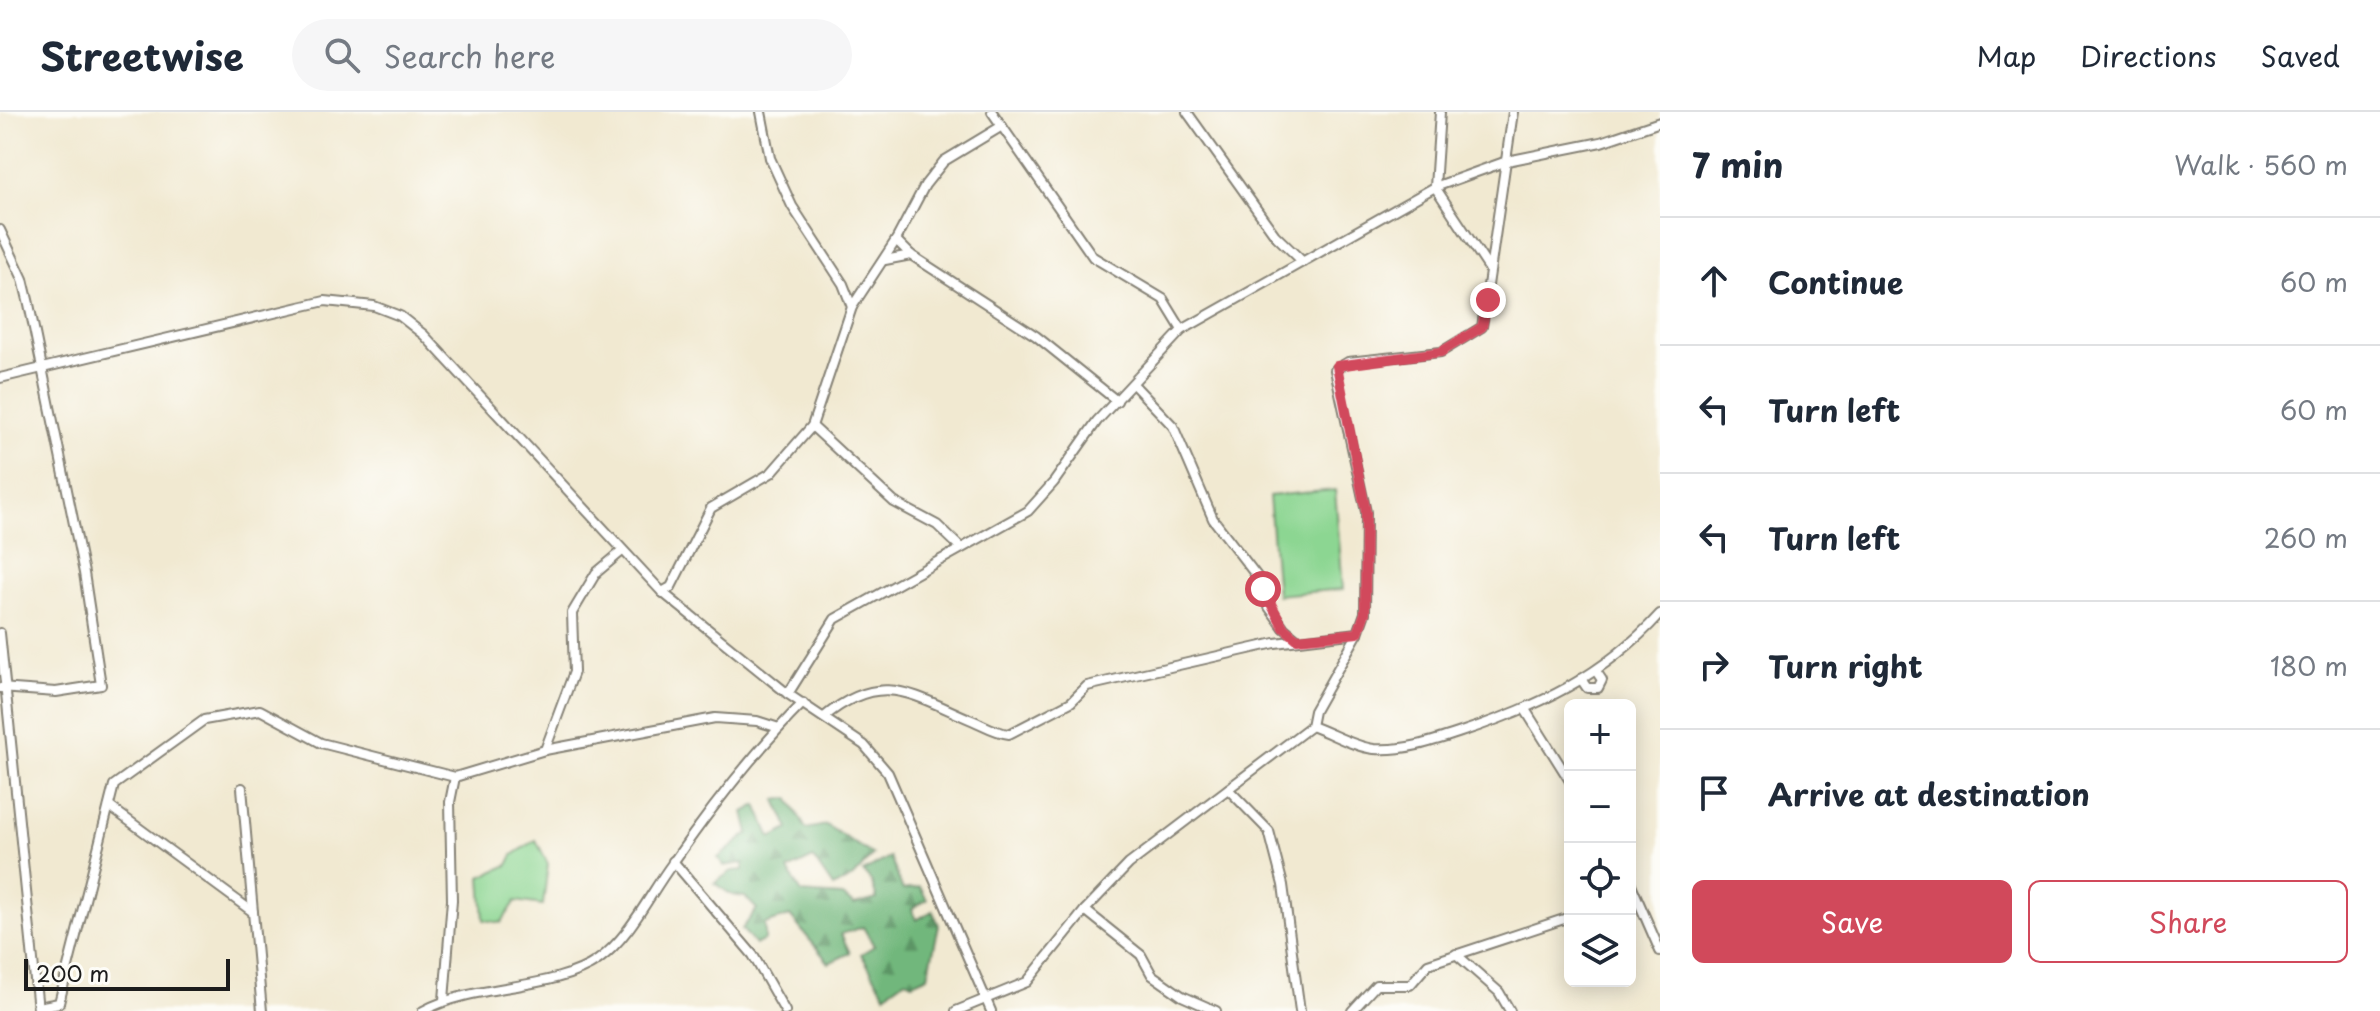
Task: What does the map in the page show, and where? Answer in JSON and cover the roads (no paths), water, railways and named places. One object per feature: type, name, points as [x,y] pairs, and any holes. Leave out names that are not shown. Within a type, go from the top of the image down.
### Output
[{"type":"street","points":[[761,112],[770,158],[792,206],[843,284],[852,307]]},
{"type":"street","points":[[992,112],[1093,257],[1163,299],[1182,330]]},
{"type":"street","points":[[1187,112],[1275,235],[1303,262]]},
{"type":"street","points":[[1440,112],[1435,187],[1491,271]]},
{"type":"street","points":[[956,1011],[1027,982],[1085,910],[1129,864],[1311,726],[1314,711],[1358,633],[1365,613],[1366,512],[1335,370],[1348,362],[1441,352],[1482,327],[1513,112]]},
{"type":"street","points":[[788,694],[835,619],[1028,511],[1054,482],[1097,421],[1134,385],[1182,330],[1435,187],[1507,161],[1601,142],[1660,122]]},
{"type":"street","points":[[662,592],[671,587],[711,508],[771,473],[812,426],[852,307],[884,261],[925,185],[944,161],[1002,126]]},
{"type":"street","points":[[0,230],[23,279],[84,573],[101,685],[56,692],[3,689]]},
{"type":"street","points":[[896,240],[911,255],[1036,336],[1117,401]]},
{"type":"street","points":[[884,261],[911,255]]},
{"type":"street","points":[[0,378],[325,301],[374,306],[400,316],[424,335],[621,552],[662,592],[788,694],[864,745],[888,773],[991,1011]]},
{"type":"street","points":[[1134,385],[1173,426],[1213,519],[1259,579],[1269,607],[1284,628],[1297,639]]},
{"type":"street","points":[[812,426],[894,502],[937,525],[960,547]]},
{"type":"street","points":[[545,750],[574,672],[572,613],[596,573],[621,552]]},
{"type":"street","points":[[1311,726],[1373,749],[1414,747],[1526,711],[1596,671],[1632,645],[1660,614]]},
{"type":"street","points":[[0,633],[3,689],[38,1009],[59,1003],[114,785],[195,726],[216,716],[253,709],[279,718],[321,743],[455,777],[545,750],[715,718],[757,721],[779,728]]},
{"type":"street","points":[[824,717],[860,692],[879,689],[915,696],[1009,734],[1071,702],[1087,686],[1297,639],[1358,633]]},
{"type":"street","points":[[1581,679],[1587,688],[1598,688],[1602,680],[1596,671]]},
{"type":"street","points":[[423,1011],[444,1000],[562,974],[596,961],[620,939],[673,861],[779,728],[803,703]]},
{"type":"street","points":[[1526,711],[1564,771]]},
{"type":"street","points":[[444,1000],[452,900],[450,802],[455,777]]},
{"type":"street","points":[[242,788],[262,1011]]},
{"type":"street","points":[[1228,789],[1269,831],[1283,885],[1300,1011]]},
{"type":"street","points":[[109,806],[253,912]]},
{"type":"street","points":[[673,861],[753,955],[785,1011]]},
{"type":"street","points":[[1636,900],[1660,951]]},
{"type":"street","points":[[1085,910],[1141,955],[1152,975],[1182,996],[1216,1011]]},
{"type":"street","points":[[1352,1011],[1376,985],[1410,985],[1428,964],[1564,919]]},
{"type":"street","points":[[1456,954],[1499,992],[1510,1011]]}]
